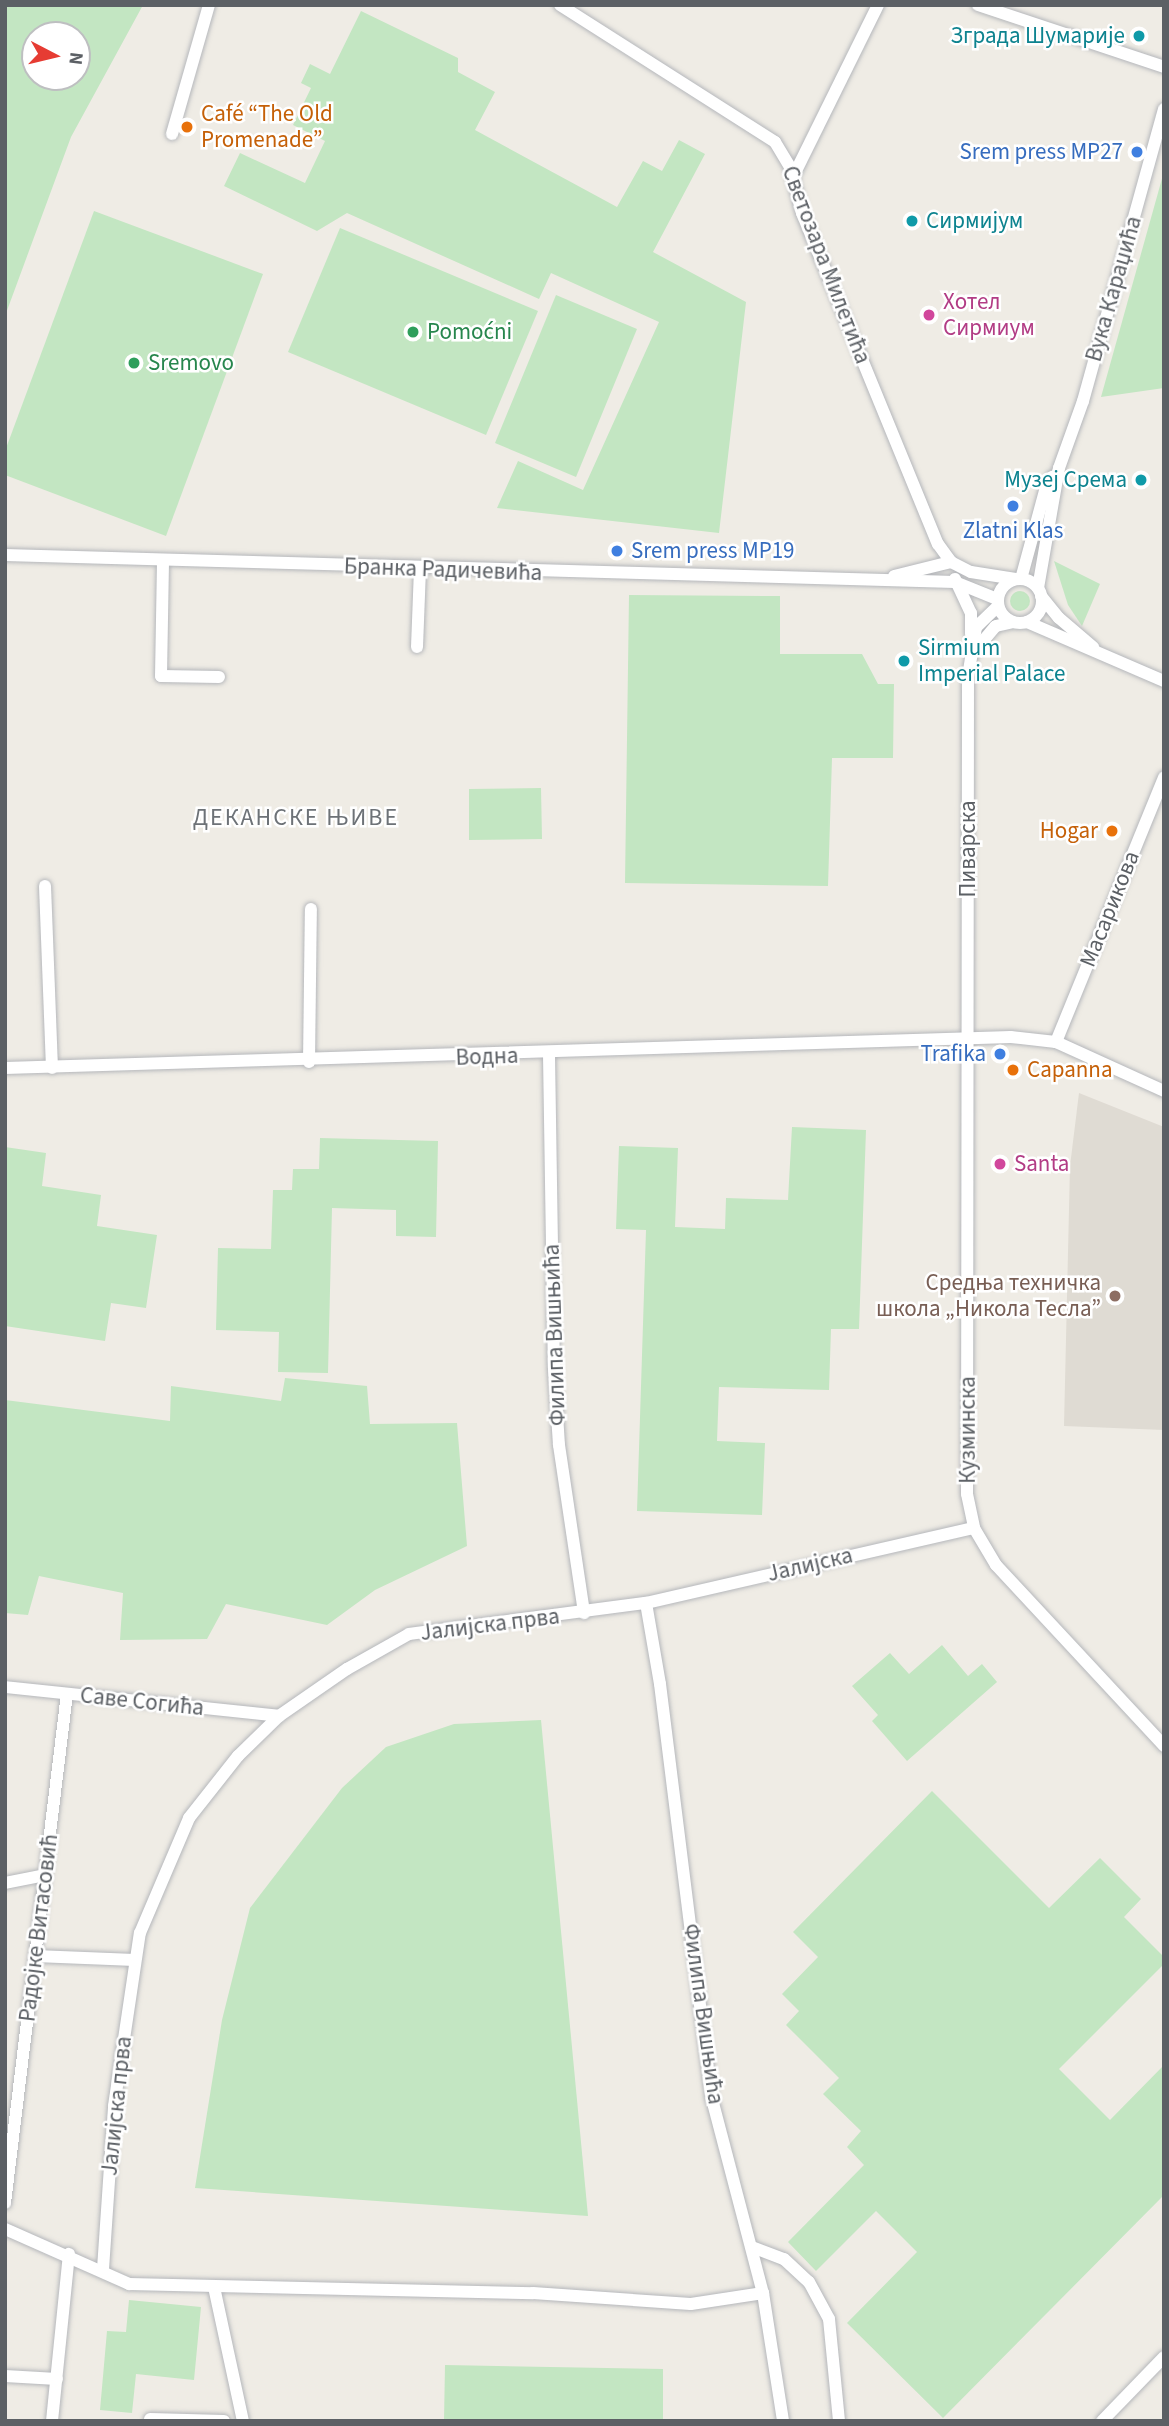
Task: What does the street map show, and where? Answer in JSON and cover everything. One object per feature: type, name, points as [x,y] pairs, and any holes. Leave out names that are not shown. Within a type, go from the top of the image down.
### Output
[{"type":"street","points":[[172,135],[209,5]]},
{"type":"street","name":"Светозара Милетића","points":[[560,5],[759,130],[785,155],[802,213],[922,510],[951,562]]},
{"type":"street","points":[[793,177],[878,5]]},
{"type":"street","points":[[978,5],[1164,67]]},
{"type":"street","name":"Вука Караџића","points":[[1040,592],[1059,468],[1083,401],[1164,109]]},
{"type":"street","name":"Вука Караџића","points":[[1018,579],[1046,487],[1059,468]]},
{"type":"street","name":"Бранка Радичевића","points":[[5,555],[420,570],[955,582],[998,603]]},
{"type":"street","points":[[163,562],[161,676],[219,677]]},
{"type":"street","points":[[951,562],[971,572],[1018,579],[1040,592],[1059,618],[1098,651]]},
{"type":"street","name":"Бранка Радичевића","points":[[880,580],[951,562]]},
{"type":"street","name":"Пиварска","points":[[951,562],[955,582],[971,613],[969,1042]]},
{"type":"street","points":[[417,647],[420,570]]},
{"type":"street","points":[[1013,622],[998,603],[1003,586],[1018,579]]},
{"type":"street","points":[[1027,622],[1039,613],[1040,592]]},
{"type":"street","name":"Пиварска","points":[[971,656],[976,627],[998,603]]},
{"type":"street","points":[[971,656],[996,626],[1027,622],[1164,681]]},
{"type":"street","name":"Масарикова","points":[[1056,1042],[1164,777]]},
{"type":"street","points":[[45,886],[52,1068]]},
{"type":"street","points":[[309,1062],[312,909]]},
{"type":"street","name":"Водна","points":[[5,1068],[549,1055],[969,1042],[1011,1037],[1056,1042],[1164,1091]]},
{"type":"street","name":"Кузминска","points":[[969,1042],[967,1494],[974,1528],[996,1565],[1164,1746]]},
{"type":"street","name":"Филипа Вишњића","points":[[549,1055],[554,1368],[559,1445],[584,1614]]},
{"type":"street","name":"Јалијска","points":[[646,1602],[974,1528]]},
{"type":"street","name":"Филипа Вишњића","points":[[646,1602],[712,2099],[763,2293],[783,2421]]},
{"type":"street","name":"Јалијска прва","points":[[103,2269],[114,2105],[135,1960],[148,1908],[188,1818],[238,1756],[279,1716],[347,1669],[409,1634],[584,1614],[646,1602]]},
{"type":"street","name":"Саве Согића","points":[[5,1687],[279,1716]]},
{"type":"street","name":"Радојке Витасовић","points":[[5,2203],[66,1694]]},
{"type":"street","points":[[5,1883],[45,1875]]},
{"type":"street","points":[[35,1956],[135,1960]]},
{"type":"street","points":[[5,2230],[69,2254],[130,2284],[533,2293],[691,2304],[763,2293]]},
{"type":"street","points":[[752,2247],[783,2259],[809,2282],[829,2319],[839,2421]]},
{"type":"street","points":[[52,2421],[69,2254]]},
{"type":"street","points":[[214,2287],[243,2421]]},
{"type":"street","points":[[1102,2421],[1164,2357]]},
{"type":"street","points":[[5,2376],[57,2379]]},
{"type":"street","points":[[150,2419],[224,2421]]},
{"type":"shaded area","name":"Средња техничка школа „Никола Тесла”","points":[[1079,1093],[1164,1127],[1164,1430],[1064,1426],[1070,1166]]},
{"type":"green space","points":[[5,5],[143,5],[71,137],[5,316]]},
{"type":"green space","points":[[361,11],[458,58],[458,72],[495,92],[475,130],[617,207],[643,161],[662,171],[679,140],[705,154],[653,252],[746,302],[719,533],[497,508],[518,461],[583,490],[659,322],[551,273],[539,299],[347,213],[317,231],[224,186],[240,153],[305,183],[325,141],[293,125],[311,88],[301,83],[310,64],[330,74]]},
{"type":"green space","points":[[1163,175],[1164,388],[1101,397]]},
{"type":"green space","name":"Sremovo","points":[[94,211],[263,274],[166,536],[5,475],[5,451]]},
{"type":"green space","name":"Pomoćni","points":[[340,228],[538,311],[486,435],[288,352]]},
{"type":"green space","points":[[556,295],[637,329],[576,477],[495,443]]},
{"type":"green space","points":[[1054,561],[1100,584],[1082,626],[1068,605]]},
{"type":"green space","points":[[1020,591],[1027,594],[1030,601],[1027,608],[1020,611],[1013,608],[1010,601],[1013,594]]},
{"type":"green space","points":[[629,595],[780,596],[780,654],[862,654],[878,684],[894,684],[893,758],[832,758],[828,886],[625,883]]},
{"type":"green space","points":[[541,788],[542,839],[469,840],[469,789]]},
{"type":"green space","points":[[792,1127],[866,1130],[859,1329],[831,1329],[829,1390],[719,1387],[717,1441],[765,1443],[762,1515],[637,1511],[646,1230],[616,1229],[619,1146],[678,1148],[675,1227],[725,1229],[726,1198],[788,1200]]},
{"type":"green space","points":[[320,1138],[438,1141],[436,1237],[396,1236],[396,1210],[332,1208],[328,1373],[278,1372],[279,1332],[216,1330],[218,1248],[271,1249],[273,1190],[292,1190],[293,1169],[319,1169]]},
{"type":"green space","points":[[5,1147],[46,1153],[42,1186],[101,1195],[97,1226],[157,1235],[146,1308],[111,1303],[105,1341],[5,1326]]},
{"type":"green space","points":[[285,1378],[367,1386],[370,1424],[457,1423],[467,1546],[375,1590],[327,1625],[226,1604],[207,1639],[120,1640],[123,1593],[39,1576],[28,1615],[5,1613],[5,1400],[170,1421],[171,1386],[281,1401]]},
{"type":"green space","points":[[942,1645],[968,1676],[982,1664],[997,1682],[907,1761],[872,1721],[878,1715],[852,1686],[890,1653],[909,1674]]},
{"type":"green space","points":[[541,1720],[588,2216],[195,2188],[222,2020],[250,1908],[342,1788],[386,1747],[454,1724]]},
{"type":"green space","points":[[932,1791],[1049,1908],[1100,1858],[1141,1899],[1124,1917],[1164,1957],[1164,1964],[1059,2069],[1110,2120],[1164,2065],[1164,2195],[943,2418],[847,2323],[917,2252],[876,2211],[816,2271],[788,2242],[864,2165],[847,2147],[861,2131],[823,2094],[839,2078],[786,2025],[799,2011],[782,1994],[818,1957],[793,1932]]},
{"type":"green space","points":[[129,2300],[201,2307],[194,2380],[136,2374],[132,2413],[100,2410],[107,2331],[126,2332]]},
{"type":"green space","points":[[445,2365],[663,2369],[663,2421],[444,2421]]},
{"type":"place","name":"Зграда Шумарије","points":[[1139,36]]},
{"type":"place","name":"Café “The Old Promenade”","points":[[187,127]]},
{"type":"place","name":"Srem press MP27","points":[[1137,152]]},
{"type":"place","name":"Сирмијум","points":[[912,221]]},
{"type":"place","name":"Хотел Сирмиум","points":[[929,315]]},
{"type":"place","name":"Pomoćni","points":[[413,332]]},
{"type":"place","name":"Sremovo","points":[[134,363]]},
{"type":"place","name":"Музеј Срема","points":[[1141,480]]},
{"type":"place","name":"Zlatni Klas","points":[[1013,506]]},
{"type":"place","name":"Srem press MP19","points":[[617,551]]},
{"type":"place","name":"Sirmium Imperial Palace","points":[[904,661]]},
{"type":"place","name":"Hogar","points":[[1112,831]]},
{"type":"place","name":"Trafika","points":[[1000,1054]]},
{"type":"place","name":"Capanna","points":[[1013,1070]]},
{"type":"place","name":"Santa","points":[[1000,1164]]},
{"type":"place","name":"Средња техничка школа „Никола Тесла”","points":[[1115,1296]]},
{"type":"district","name":"ДЕКАНСКЕ ЊИВЕ","points":[[296,818]]}]
